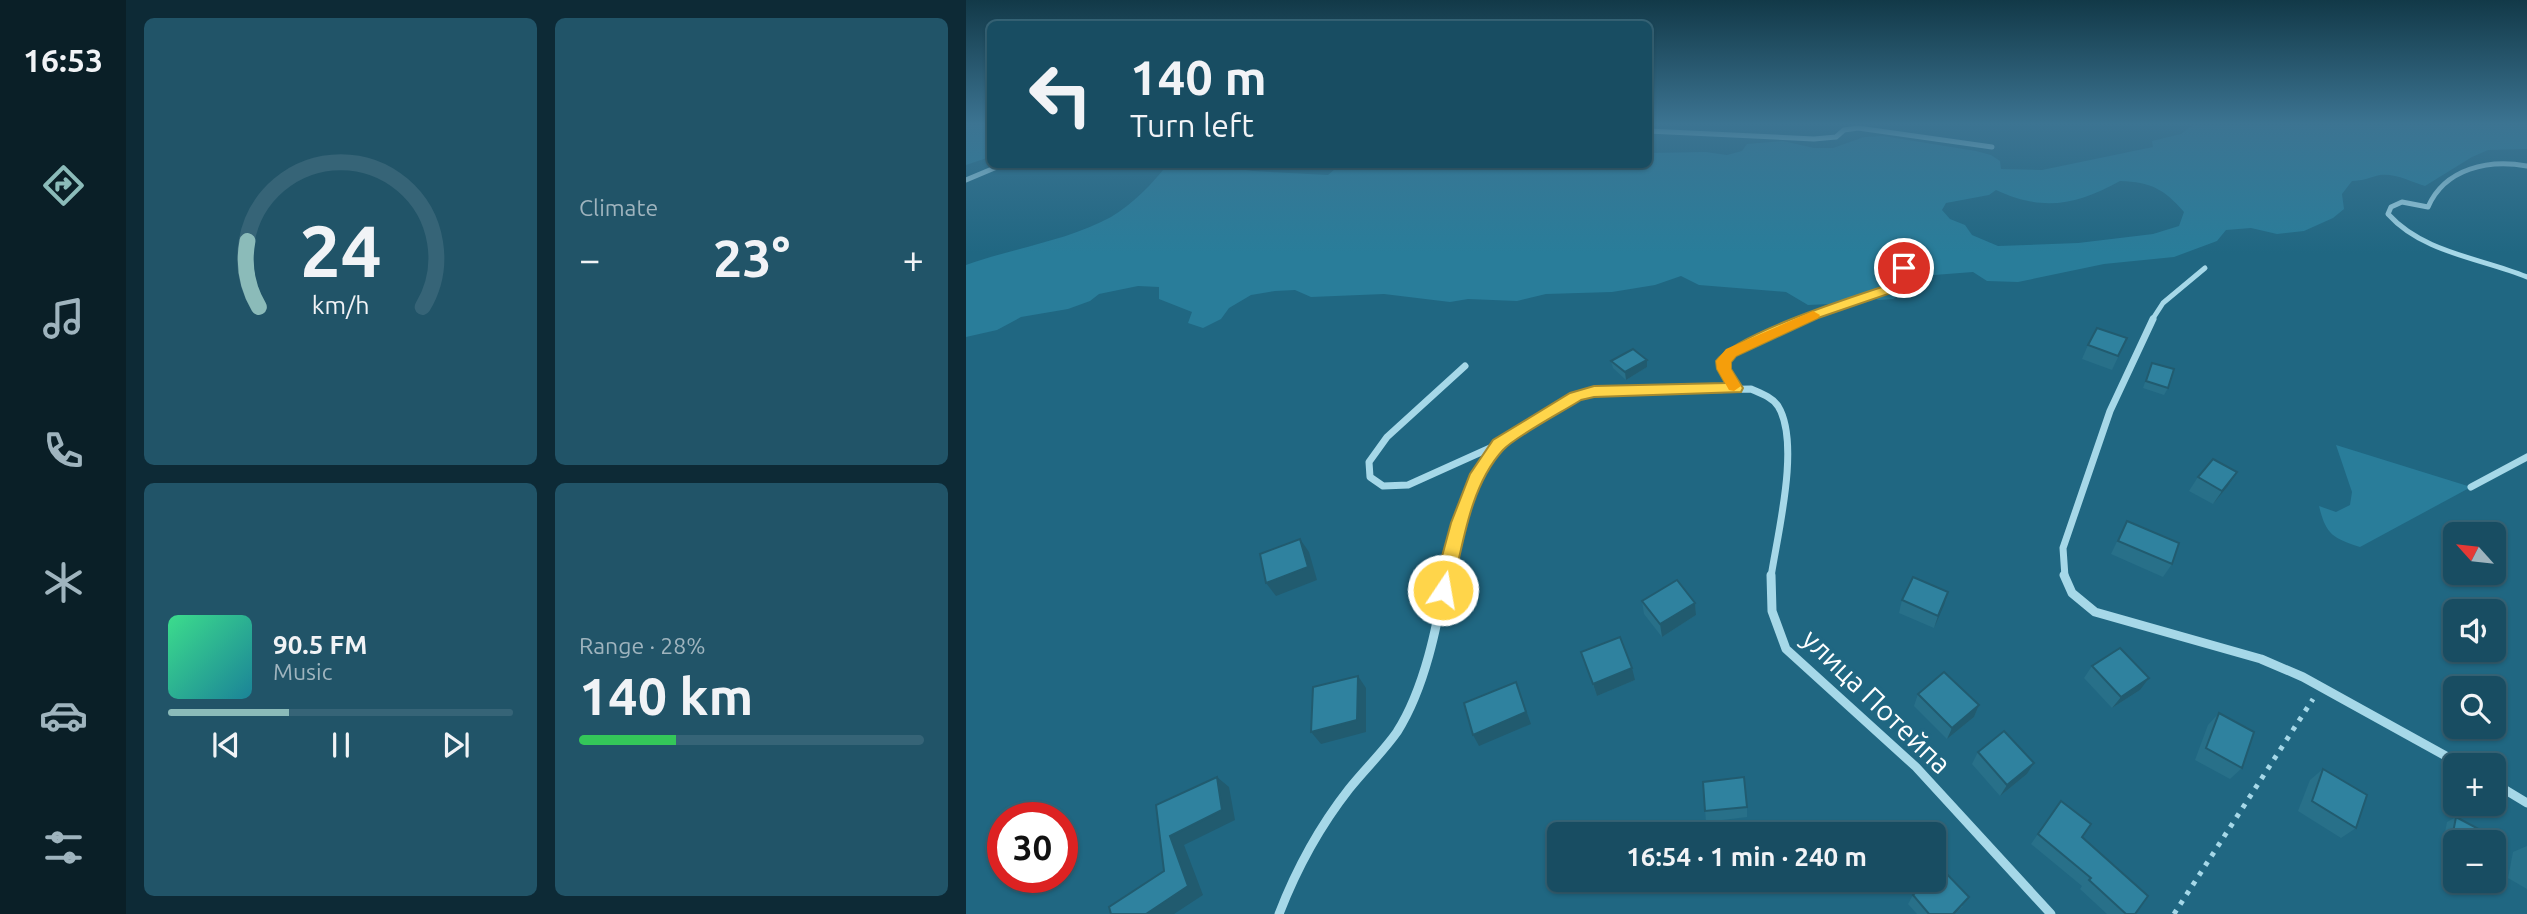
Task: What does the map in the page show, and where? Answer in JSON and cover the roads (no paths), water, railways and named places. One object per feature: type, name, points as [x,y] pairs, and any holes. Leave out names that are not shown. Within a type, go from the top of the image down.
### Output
[{"type":"street","points":[[966,180],[994,168]]},
{"type":"street","points":[[2473,168],[2430,197],[2428,207],[2402,202],[2391,207],[2388,214],[2396,226],[2413,237],[2527,277]]},
{"type":"street","points":[[1735,388],[1724,369],[1723,361],[1731,353],[1814,315],[1889,289],[1899,279],[1904,268],[1903,258]]},
{"type":"street","points":[[2205,268],[2163,303],[2110,411],[2063,548],[2062,570],[2065,585],[2078,601],[2095,612],[2261,659],[2321,687],[2443,754]]},
{"type":"street","name":"улица Потейпа","points":[[1465,366],[1387,437],[1369,462],[1370,477],[1383,486],[1408,485],[1499,444],[1576,396],[1594,391],[1751,388],[1766,395],[1777,406],[1784,421],[1786,468],[1780,531],[1770,587],[1774,624],[1786,649],[1916,767],[2051,914]]},
{"type":"street","points":[[1279,914],[1295,874],[1347,792],[1397,731],[1414,694],[1435,635],[1447,568],[1460,523],[1478,474],[1499,444]]},
{"type":"street","points":[[2471,486],[2527,457]]},
{"type":"street","points":[[2506,790],[2527,803]]}]
